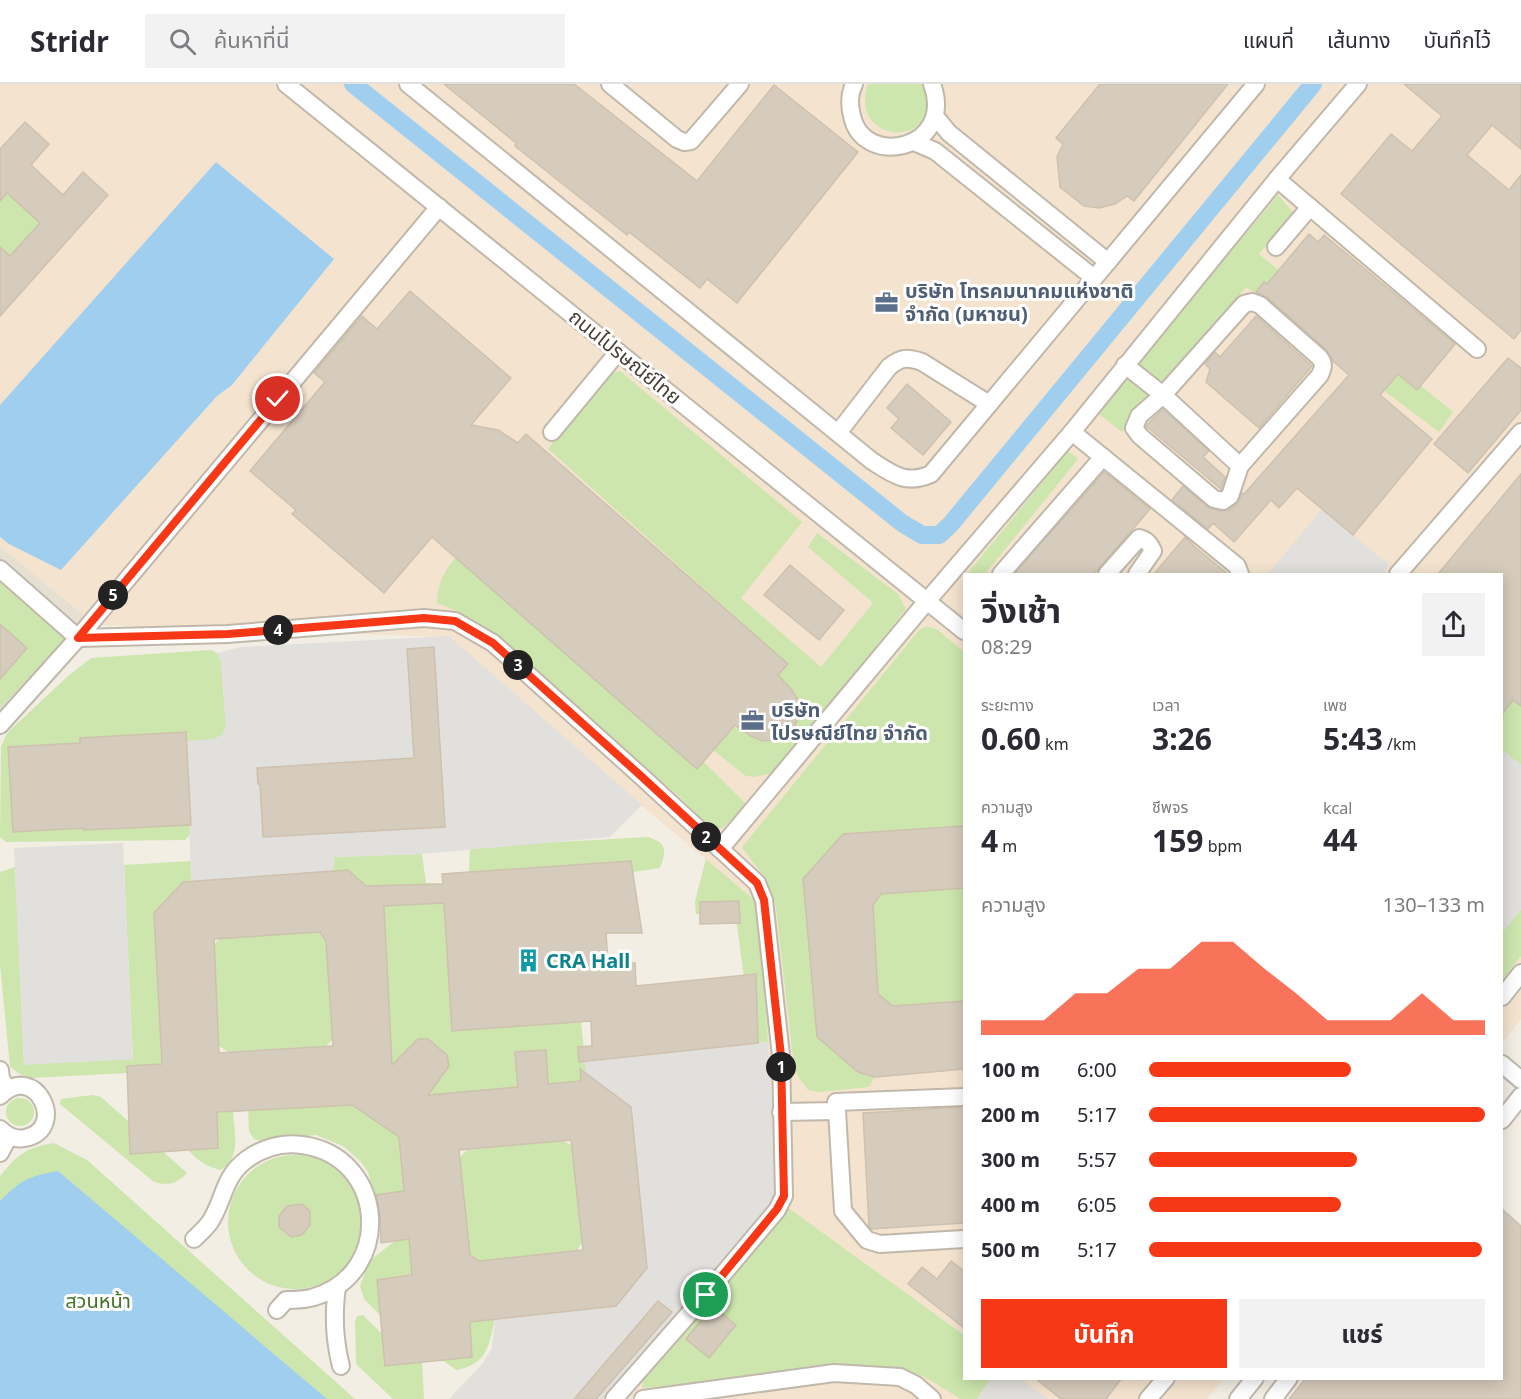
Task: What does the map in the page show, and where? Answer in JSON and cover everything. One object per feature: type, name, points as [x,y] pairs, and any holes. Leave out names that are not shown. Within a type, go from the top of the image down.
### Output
[{"type":"street","name":"ถนนไปรษณีย์ไทย","points":[[286,84],[927,601],[962,624]]},
{"type":"street","points":[[408,84],[872,461],[891,473],[907,479],[918,479],[931,474],[1256,84]]},
{"type":"street","points":[[609,84],[677,139],[684,142],[691,141],[740,84]]},
{"type":"street","points":[[853,85],[849,104],[853,121],[863,136],[879,145],[896,147],[914,142],[927,131],[935,116],[937,97],[932,84]]},
{"type":"street","points":[[720,849],[1072,432],[1277,179],[1358,84]]},
{"type":"street","points":[[935,116],[949,133],[1108,262]]},
{"type":"street","points":[[914,142],[935,151],[1094,278]]},
{"type":"street","points":[[1277,179],[1477,349]]},
{"type":"street","points":[[0,726],[78,638],[439,207]]},
{"type":"street","points":[[1276,247],[1311,207]]},
{"type":"street","points":[[1252,302],[1260,305],[1323,362],[1320,375],[1240,466],[1230,496],[1223,501],[1214,499],[1140,436],[1134,428],[1139,416],[1163,395],[1244,304],[1252,302]]},
{"type":"street","points":[[552,432],[618,352]]},
{"type":"street","points":[[838,433],[889,367],[898,359],[910,357],[922,362],[989,404]]},
{"type":"street","points":[[1125,365],[1163,395],[1240,466]]},
{"type":"street","points":[[1072,432],[1238,566],[1240,573]]},
{"type":"street","points":[[1399,573],[1521,432]]},
{"type":"street","points":[[1002,573],[1103,457]]},
{"type":"street","points":[[1108,573],[1139,538],[1151,545],[1153,551],[1138,573]]},
{"type":"street","points":[[0,569],[78,638],[228,634],[424,618],[455,621],[493,643],[757,883],[764,900],[781,1056],[784,1196],[777,1209],[706,1295],[614,1399]]},
{"type":"street","points":[[1503,996],[1521,973]]},
{"type":"street","points":[[0,1070],[4,1093],[25,1086],[33,1089],[44,1101],[47,1110],[43,1126],[37,1132],[21,1139],[4,1132],[0,1153]]},
{"type":"street","points":[[1503,1119],[1521,1096]]},
{"type":"street","points":[[963,1097],[836,1102],[843,1211],[867,1240],[880,1244],[963,1239]]},
{"type":"street","points":[[781,1112],[837,1111]]},
{"type":"street","points":[[194,1239],[210,1222],[227,1180],[245,1161],[266,1148],[291,1144],[315,1147],[338,1157],[356,1174],[367,1196],[372,1221],[368,1246],[356,1268],[337,1287],[313,1298],[286,1300],[277,1310]]},
{"type":"street","points":[[337,1287],[334,1309],[335,1340],[341,1366]]},
{"type":"street","points":[[643,1399],[834,1373],[900,1377],[916,1385],[932,1399]]},
{"type":"street","points":[[1148,1399],[1164,1380]]},
{"type":"street","points":[[1238,1399],[1253,1380]]},
{"type":"street","points":[[1273,1399],[1288,1380]]},
{"type":"shaded area","name":"บริษัท ไปรษณีย์ไทย จำกัด","points":[[0,84],[1521,84],[1521,1019],[1503,1042],[1503,573],[963,573],[963,1380],[1223,1380],[1207,1399],[603,1399],[778,1199],[759,904],[440,637],[96,625],[0,546]]},
{"type":"shaded area","points":[[1322,509],[1389,565],[1382,573],[1269,573]]},
{"type":"shaded area","points":[[0,546],[96,625],[0,728]]},
{"type":"shaded area","points":[[449,636],[642,805],[610,837],[422,854],[334,857],[333,871],[191,882],[187,741],[214,739],[223,734],[226,727],[221,662],[217,653],[241,647]]},
{"type":"shaded area","points":[[1503,751],[1521,765],[1521,909],[1503,932]]},
{"type":"shaded area","points":[[123,843],[133,1059],[24,1065],[14,848]]},
{"type":"shaded area","points":[[768,1042],[778,1199],[603,1399],[449,1399],[483,1363],[492,1348],[495,1319],[616,1306],[647,1268],[631,1107],[595,1080],[587,1081],[584,1062]]},
{"type":"shaded area","points":[[989,1380],[1023,1380],[1048,1399],[977,1399]]},
{"type":"green space","points":[[868,84],[925,84],[928,90],[928,102],[924,117],[916,127],[904,132],[890,132],[878,127],[869,117],[865,103]]},
{"type":"green space","points":[[7,193],[40,223],[10,256],[0,247],[0,201]]},
{"type":"green space","points":[[1278,195],[1294,214],[1259,254],[1453,412],[1439,432],[1246,287],[1168,380],[1156,381],[1137,364]]},
{"type":"green space","points":[[620,371],[802,522],[741,598],[821,667],[873,603],[808,547],[817,533],[898,594],[906,609],[774,773],[755,777],[746,776],[713,750],[788,664],[548,449],[605,376]]},
{"type":"green space","points":[[1127,378],[1150,396],[1122,432],[1099,414]]},
{"type":"green space","points":[[1068,451],[1078,459],[986,573],[968,573]]},
{"type":"green space","points":[[456,557],[703,761],[746,804],[723,828],[710,828],[678,795],[460,612],[437,603],[442,578]]},
{"type":"green space","points":[[0,581],[66,638],[0,708]]},
{"type":"green space","points":[[927,626],[938,630],[963,651],[963,826],[843,834],[803,879],[817,1037],[858,1072],[875,1077],[869,1087],[818,1092],[808,1090],[797,1075],[792,1049],[776,907],[766,879],[743,846],[919,630]]},
{"type":"green space","points":[[211,650],[217,653],[221,662],[226,727],[223,735],[214,739],[191,834],[185,840],[6,842],[0,837],[1,747],[7,733],[67,677],[91,658]]},
{"type":"green space","points":[[1503,651],[1521,665],[1521,765],[1503,751]]},
{"type":"green space","points":[[648,837],[659,842],[664,848],[660,868],[633,872],[631,861],[469,872],[470,847]]},
{"type":"green space","points":[[422,854],[426,883],[443,884],[452,1031],[581,1022],[587,1081],[428,1095],[392,1065],[384,902],[333,871],[334,857]]},
{"type":"green space","points":[[706,859],[759,904],[768,1042],[753,1044],[736,918],[696,914],[695,901]]},
{"type":"green space","points":[[191,861],[220,864],[154,914],[162,1064],[127,1066],[127,1073],[31,1078],[10,1067],[0,964],[0,872],[15,867],[24,1064],[133,1059],[124,865]]},
{"type":"green space","points":[[963,888],[963,1001],[893,1006],[878,994],[873,905],[881,894]]},
{"type":"green space","points":[[1521,909],[1521,956],[1503,979],[1503,932]]},
{"type":"green space","points":[[320,932],[326,941],[333,1039],[326,1046],[228,1052],[219,1046],[214,945],[220,938]]},
{"type":"green space","points":[[92,1095],[101,1097],[187,1173],[172,1183],[154,1182],[60,1104],[61,1099]]},
{"type":"green space","points":[[20,1098],[30,1102],[34,1112],[30,1122],[20,1126],[10,1122],[6,1112],[10,1102]]},
{"type":"green space","points":[[352,1105],[399,1137],[404,1191],[375,1195],[368,1172],[360,1161],[343,1146],[316,1135],[262,1141],[254,1139],[249,1131],[248,1111]]},
{"type":"green space","points":[[233,1111],[234,1151],[228,1164],[221,1170],[203,1163],[188,1150],[218,1148],[217,1112]]},
{"type":"green space","points":[[564,1141],[572,1146],[582,1242],[577,1251],[479,1261],[470,1255],[460,1157],[467,1150]]},
{"type":"green space","name":"สวนหน้า","points":[[54,1143],[87,1160],[355,1399],[0,1399],[0,1176],[23,1153]]},
{"type":"green space","points":[[295,1155],[321,1160],[342,1175],[357,1196],[362,1222],[357,1248],[342,1269],[321,1284],[295,1289],[269,1284],[248,1269],[233,1248],[228,1222],[233,1196],[248,1175],[269,1160]]},
{"type":"green space","points":[[787,1207],[963,1334],[963,1380],[989,1380],[977,1399],[961,1399],[923,1376],[902,1371],[809,1373],[642,1388],[643,1379]]},
{"type":"green space","points":[[409,1239],[412,1275],[495,1319],[485,1353],[481,1359],[467,1367],[456,1370],[381,1316],[364,1299],[360,1286],[373,1258],[395,1241]]},
{"type":"green space","points":[[363,1315],[383,1335],[422,1362],[424,1399],[393,1399],[356,1364],[355,1321],[357,1316]]},
{"type":"water","points":[[216,162],[334,259],[232,385],[217,396],[61,570],[9,544],[0,537],[0,405]]},
{"type":"water","name":"สวนหน้า","points":[[58,1171],[327,1399],[0,1399],[0,1201],[26,1180]]},
{"type":"building","points":[[444,84],[574,84],[697,181],[774,85],[858,152],[737,303],[707,279],[700,288],[629,232],[627,235],[515,146],[516,143]]},
{"type":"building","points":[[1100,84],[1228,84],[1134,201],[1127,196],[1115,204],[1099,208],[1084,206],[1060,187],[1057,157],[1063,144],[1056,138]]},
{"type":"building","points":[[1404,84],[1521,84],[1521,149],[1492,125],[1467,155],[1509,190],[1521,175],[1521,330],[1514,339],[1341,194],[1391,134],[1412,151],[1442,116]]},
{"type":"building","points":[[25,122],[49,144],[31,165],[63,195],[83,172],[108,195],[0,316],[0,247],[10,256],[40,223],[7,193],[0,201],[0,149]]},
{"type":"building","points":[[1309,234],[1318,242],[1324,235],[1455,344],[1417,390],[1398,374],[1380,395],[1432,439],[1353,535],[1297,488],[1279,508],[1271,500],[1234,542],[1213,523],[1208,529],[1172,500],[1183,486],[1208,507],[1221,511],[1229,510],[1237,504],[1242,493],[1244,494],[1349,375],[1333,361],[1326,349],[1267,297],[1256,292],[1264,282],[1267,284]]},
{"type":"building","points":[[410,291],[511,378],[471,425],[498,430],[518,443],[526,434],[788,664],[778,675],[798,700],[799,713],[795,726],[786,736],[763,741],[735,725],[697,769],[432,537],[384,593],[292,514],[296,510],[250,471],[325,382],[314,373],[362,316],[377,329]]},
{"type":"building","points":[[1256,316],[1312,366],[1259,428],[1206,382],[1210,369],[1205,364],[1215,352],[1220,357]]},
{"type":"building","points":[[1508,358],[1521,368],[1521,410],[1468,473],[1434,444]]},
{"type":"building","points":[[907,384],[951,422],[923,455],[891,428],[899,419],[887,408]]},
{"type":"building","points":[[1163,409],[1209,451],[1203,457],[1225,477],[1221,489],[1146,426]]},
{"type":"building","points":[[1104,472],[1150,509],[1095,573],[1015,573]]},
{"type":"building","points":[[1521,474],[1521,706],[1513,700],[1503,713],[1503,573],[1439,573]]},
{"type":"building","points":[[1185,537],[1227,573],[1155,573]]},
{"type":"building","points":[[790,565],[844,610],[819,640],[764,595]]},
{"type":"building","points":[[0,624],[27,648],[0,679]]},
{"type":"building","points":[[434,647],[445,827],[263,837],[257,768],[414,758],[407,649]]},
{"type":"building","points":[[186,732],[191,825],[13,832],[8,747],[80,743],[80,738]]},
{"type":"building","points":[[963,826],[963,888],[881,894],[873,905],[878,994],[893,1006],[963,1001],[963,1069],[875,1077],[858,1072],[817,1037],[803,879],[843,834]]},
{"type":"building","points":[[631,861],[642,933],[606,933],[608,964],[635,963],[636,986],[756,974],[758,1043],[579,1062],[578,1047],[592,1046],[591,1021],[452,1031],[444,903],[384,906],[392,1065],[418,1039],[428,1039],[447,1055],[449,1066],[428,1095],[518,1087],[515,1052],[546,1050],[548,1084],[581,1081],[580,1069],[631,1107],[647,1268],[616,1306],[470,1322],[472,1357],[385,1366],[377,1280],[412,1275],[409,1239],[381,1243],[380,1214],[376,1195],[404,1191],[399,1137],[352,1105],[217,1112],[218,1148],[130,1154],[127,1066],[162,1064],[154,913],[183,882],[348,870],[366,886],[443,884],[442,874]],"holes":[[[320,932],[326,941],[333,1046],[219,1053],[214,939]],[[571,1140],[583,1250],[479,1261],[470,1255],[459,1150]]]},
{"type":"building","points":[[739,901],[740,923],[700,924],[700,902]]},
{"type":"building","points":[[963,1107],[963,1223],[871,1229],[863,1113]]},
{"type":"building","points":[[302,1204],[310,1211],[310,1225],[302,1235],[291,1237],[279,1227],[279,1216],[287,1206]]},
{"type":"building","points":[[1503,1210],[1521,1226],[1521,1399],[1289,1399],[1304,1380],[1503,1380]]},
{"type":"building","points":[[951,1261],[963,1270],[963,1327],[908,1284],[922,1267],[937,1279]]},
{"type":"building","points":[[658,1301],[672,1312],[596,1399],[574,1399]]},
{"type":"building","points":[[713,1306],[736,1325],[709,1358],[686,1339]]},
{"type":"building","points":[[1037,1380],[1120,1380],[1106,1399],[1061,1399]]},
{"type":"waterway","points":[[353,84],[902,523],[922,535],[939,535],[950,525],[1313,84]]},
{"type":"place","name":"บริษัท โทรคมนาคมแห่งชาติ จำกัด (มหาชน)","points":[[887,302]]},
{"type":"place","name":"บริษัท ไปรษณีย์ไทย จำกัด","points":[[753,721]]},
{"type":"place","name":"CRA Hall","points":[[528,961]]},
{"type":"route","points":[[278,399],[78,638],[228,634],[424,618],[455,621],[493,643],[757,883],[764,900],[781,1056],[784,1196],[777,1209],[706,1295]]}]
